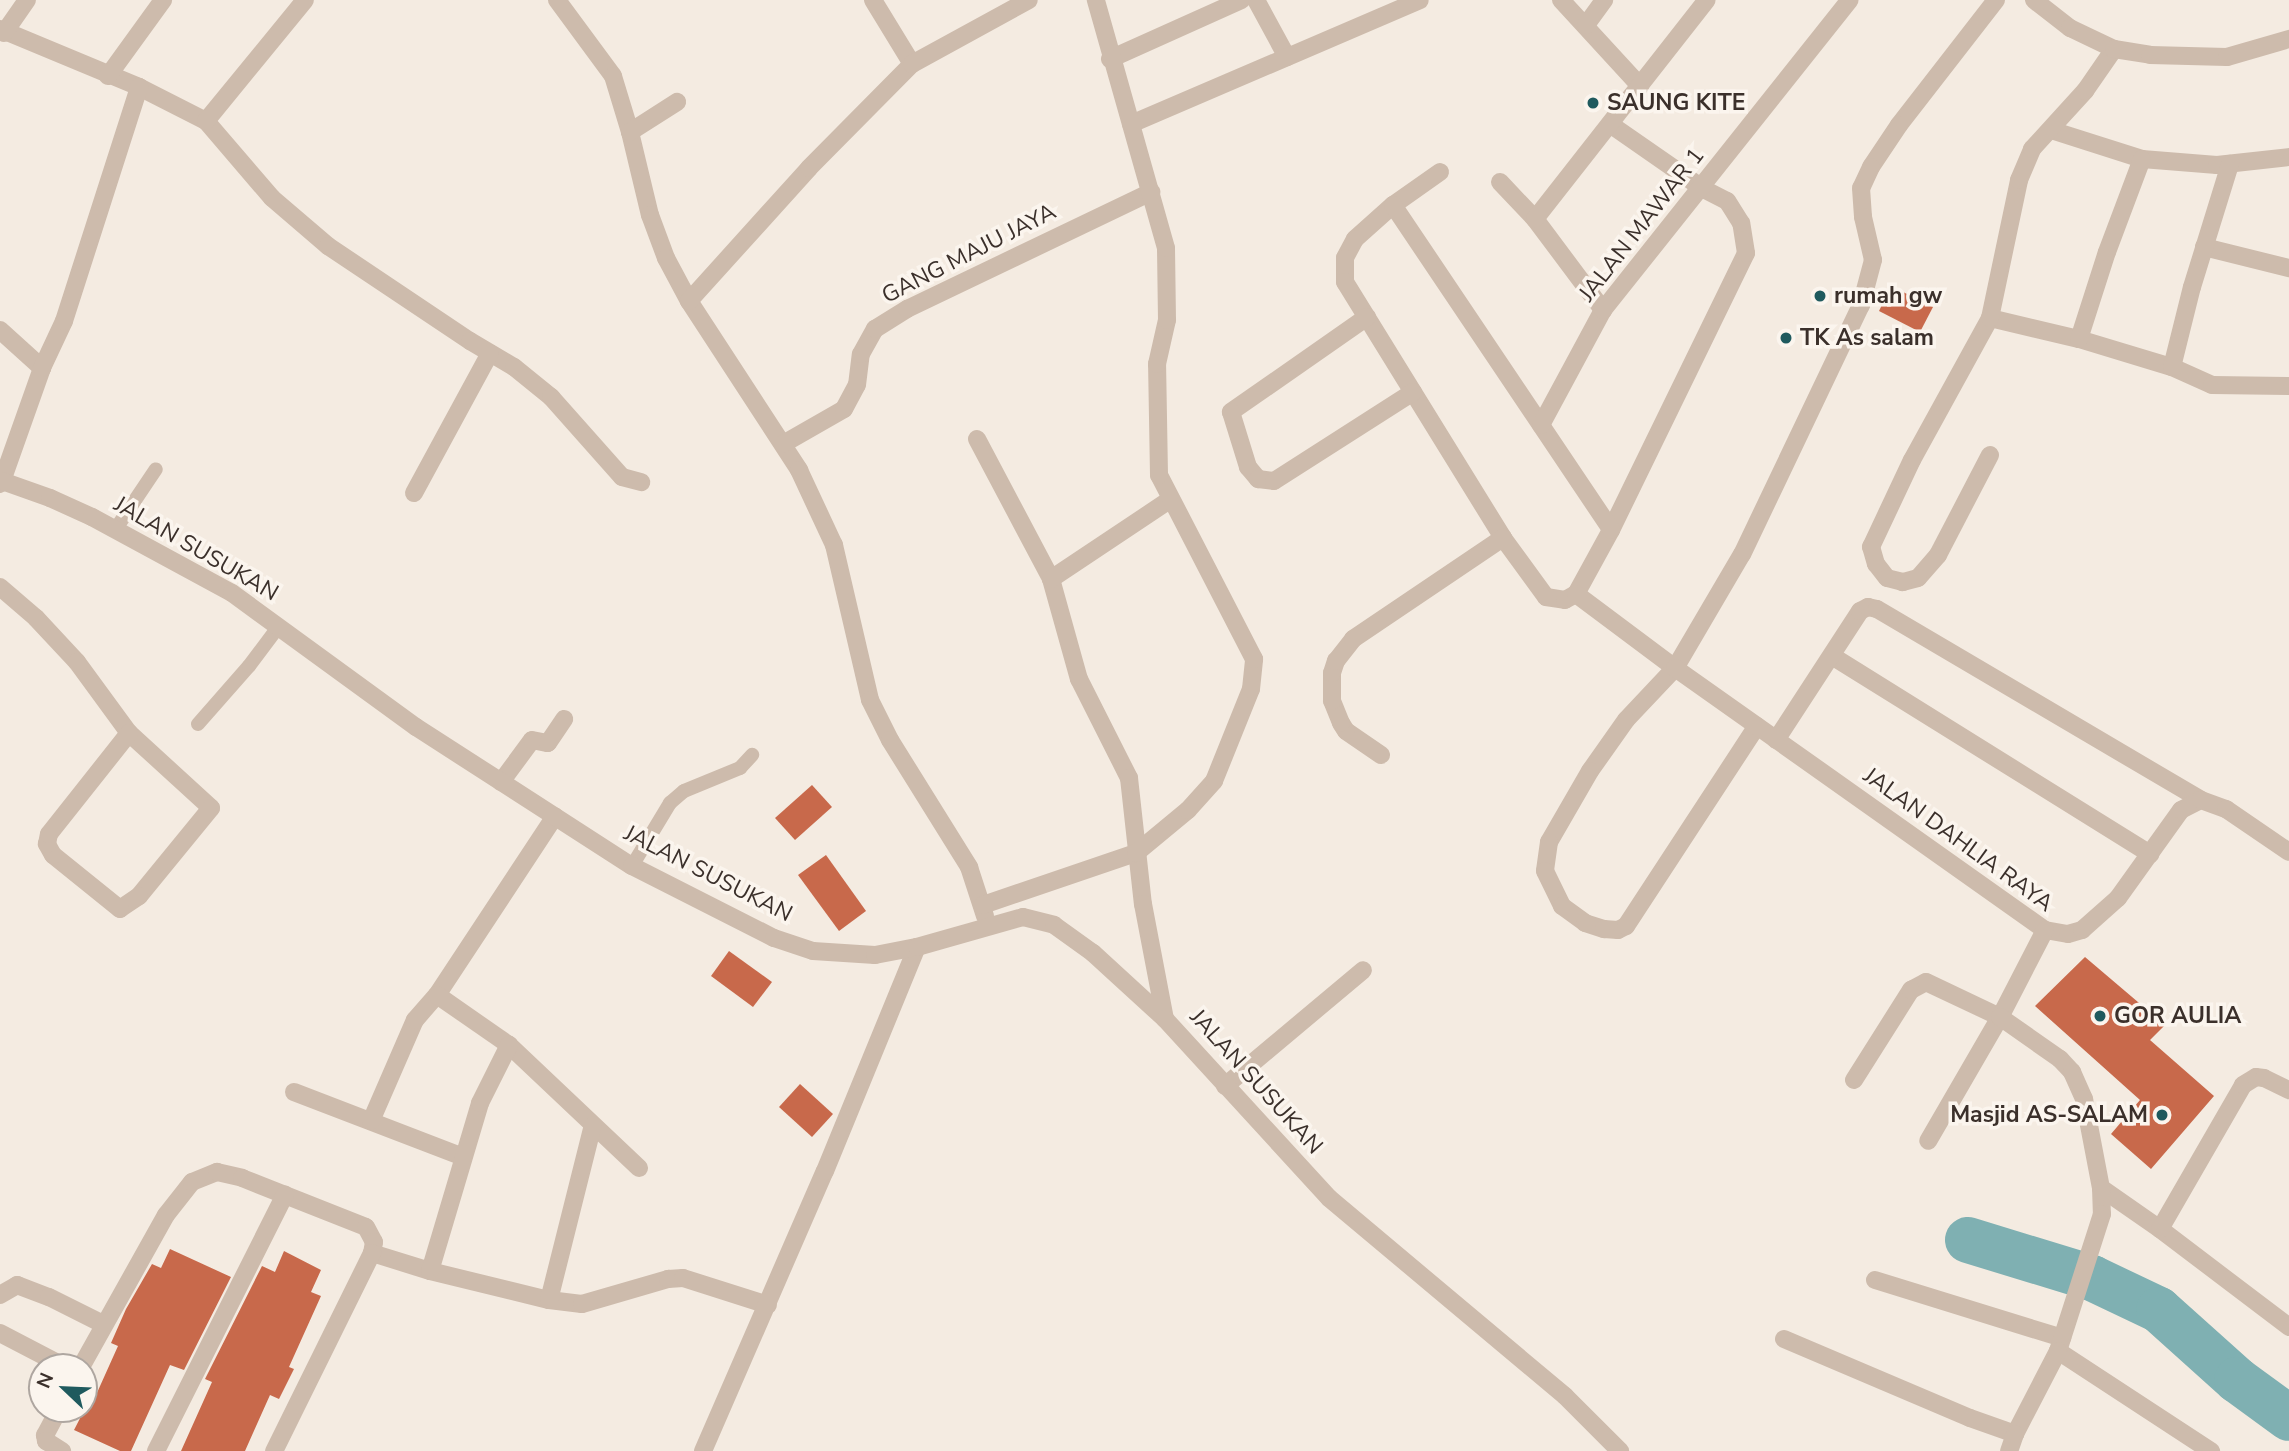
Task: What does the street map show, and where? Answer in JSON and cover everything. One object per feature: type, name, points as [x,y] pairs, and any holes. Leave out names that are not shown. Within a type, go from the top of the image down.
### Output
[{"type":"street","points":[[27,0],[2,31],[139,87],[206,121],[272,198],[328,246],[490,354],[514,367],[551,397],[622,477],[641,482]]},
{"type":"street","points":[[108,76],[163,0]]},
{"type":"street","points":[[206,121],[305,0]]},
{"type":"street","points":[[557,0],[613,76],[650,215],[666,258],[688,301],[799,470],[834,545],[870,700],[890,740],[969,867],[988,926]]},
{"type":"street","points":[[873,0],[912,64]]},
{"type":"street","points":[[688,301],[809,168],[912,64],[1029,0]]},
{"type":"street","points":[[983,905],[1136,853],[1188,810],[1214,781],[1251,689],[1254,659],[1159,475],[1157,364],[1167,320],[1166,248],[1132,124],[1110,59],[1096,0]]},
{"type":"street","points":[[1110,59],[1241,0]]},
{"type":"street","points":[[1256,0],[1287,57]]},
{"type":"street","points":[[1132,124],[1420,0]]},
{"type":"street","points":[[1561,0],[1640,86]]},
{"type":"street","points":[[1586,25],[1604,0]]},
{"type":"street","points":[[1535,219],[1707,0]]},
{"type":"street","name":"JALAN MAWAR 1","points":[[1541,425],[1603,310],[1850,0]]},
{"type":"street","points":[[1757,726],[1626,926],[1618,930],[1585,923],[1562,906],[1553,893],[1545,871],[1549,842],[1590,771],[1626,720],[1675,668],[1742,554],[1861,305],[1872,261],[1863,217],[1861,188],[1899,125],[1996,0]]},
{"type":"street","points":[[2034,0],[2070,28],[2114,50],[2150,55],[2227,57],[2289,39]]},
{"type":"street","points":[[1990,455],[1938,555],[1918,578],[1903,582],[1887,578],[1876,564],[1871,547],[1912,460],[1990,318],[2018,180],[2032,149],[2085,91],[2114,50]]},
{"type":"street","points":[[1,482],[42,368],[64,321],[139,87]]},
{"type":"street","points":[[630,132],[677,102]]},
{"type":"street","points":[[1440,172],[1394,205],[1355,239],[1345,258],[1345,282],[1503,538],[1546,597],[1565,600],[1576,594],[1611,530],[1746,253],[1741,223],[1727,201],[1702,188],[1610,124]]},
{"type":"street","points":[[2051,130],[2142,159],[2231,163],[2289,157]]},
{"type":"street","points":[[2079,339],[2107,252],[2142,159]]},
{"type":"street","points":[[2172,367],[2204,247],[2231,163]]},
{"type":"street","points":[[1500,182],[1535,219],[1603,310]]},
{"type":"street","name":"GANG MAJU JAYA","points":[[783,443],[844,409],[857,385],[861,354],[875,330],[907,309],[1151,192]]},
{"type":"street","points":[[1394,205],[1611,530]]},
{"type":"street","points":[[2204,247],[2289,268]]},
{"type":"street","points":[[1367,317],[1231,412],[1248,467],[1258,479],[1274,481],[1413,392]]},
{"type":"street","points":[[1990,318],[2079,339],[2172,367],[2212,385],[2289,386]]},
{"type":"street","points":[[0,330],[42,368]]},
{"type":"street","points":[[414,493],[490,354]]},
{"type":"street","points":[[977,439],[1051,579],[1079,679],[1129,778],[1136,853],[1165,1018]]},
{"type":"street","name":"JALAN SUSUKAN","points":[[1,482],[50,498],[232,593],[416,727],[632,866],[735,920],[813,951],[875,955],[918,947],[1023,917],[1054,925],[1093,953],[1165,1018],[1329,1198],[1565,1396],[1620,1451]]},
{"type":"street","points":[[1051,579],[1171,499]]},
{"type":"street","points":[[1381,755],[1346,731],[1341,723],[1332,701],[1332,673],[1336,661],[1353,639],[1503,538]]},
{"type":"street","points":[[0,587],[36,618],[77,662],[129,733],[211,808],[139,896],[120,909],[53,855],[47,844],[49,834],[129,733]]},
{"type":"street","name":"JALAN DAHLIA RAYA","points":[[1576,594],[1675,668],[2045,930],[2000,1017],[1928,1140]]},
{"type":"street","points":[[1776,740],[1860,611],[1868,607],[1877,609],[2201,800],[2226,809],[2289,852]]},
{"type":"street","points":[[1832,656],[2150,854]]},
{"type":"street","points":[[501,782],[531,740],[548,743],[564,719]]},
{"type":"street","points":[[2045,930],[2068,934],[2082,930],[2118,898],[2181,810],[2201,800]]},
{"type":"street","points":[[371,1121],[415,1020],[438,995],[555,816]]},
{"type":"street","points":[[703,1451],[768,1305],[918,947]]},
{"type":"street","points":[[1225,1086],[1363,970]]},
{"type":"street","points":[[1784,1339],[1970,1418],[2012,1442],[2060,1345],[2102,1214],[2101,1188],[2084,1099],[2072,1072],[2060,1059],[2000,1017],[1926,982],[1911,990],[1854,1080]]},
{"type":"street","points":[[438,995],[509,1045],[639,1168]]},
{"type":"street","points":[[430,1271],[480,1103],[509,1045]]},
{"type":"street","points":[[2160,1229],[2244,1085],[2256,1077],[2289,1090]]},
{"type":"street","points":[[294,1092],[463,1157]]},
{"type":"street","points":[[549,1300],[593,1125]]},
{"type":"street","points":[[88,1353],[166,1215],[192,1182],[217,1172],[242,1178],[366,1227],[374,1242],[372,1253],[274,1451]]},
{"type":"street","points":[[2101,1188],[2160,1229],[2289,1327]]},
{"type":"street","points":[[156,1451],[285,1195]]},
{"type":"street","points":[[372,1253],[430,1271],[549,1300],[582,1304],[668,1279],[682,1278],[768,1305]]},
{"type":"street","points":[[1875,1280],[2060,1345],[2211,1451]]},
{"type":"street","points":[[0,1295],[4,1290],[17,1286],[49,1297],[103,1324]]},
{"type":"street","points":[[0,1333],[38,1353]]},
{"type":"street","points":[[52,1423],[45,1436],[46,1441],[62,1451]]},
{"type":"lane","points":[[115,530],[156,469]]},
{"type":"lane","points":[[198,724],[250,666],[279,626]]},
{"type":"lane","points":[[632,866],[677,797],[694,786],[740,768],[752,755]]},
{"type":"building","points":[[1891,286],[1933,307],[1920,332],[1879,311]]},
{"type":"building","points":[[812,785],[832,807],[795,840],[775,818]]},
{"type":"building","points":[[826,855],[866,911],[839,931],[798,875]]},
{"type":"building","points":[[729,951],[772,982],[753,1007],[711,976]]},
{"type":"building","points":[[2085,957],[2165,1025],[2150,1040],[2214,1096],[2151,1169],[2111,1134],[2140,1100],[2035,1006]]},
{"type":"building","points":[[800,1084],[833,1114],[812,1137],[779,1107]]},
{"type":"building","points":[[170,1249],[231,1277],[184,1370],[170,1365],[131,1451],[120,1451],[74,1430],[78,1423],[98,1423],[98,1391],[118,1346],[111,1343],[126,1309],[152,1264],[161,1268]]},
{"type":"building","points":[[284,1251],[321,1270],[311,1292],[321,1296],[289,1367],[294,1369],[279,1399],[270,1395],[245,1451],[181,1451],[212,1382],[205,1379],[262,1266],[275,1272]]},
{"type":"waterway","points":[[1968,1240],[2092,1278],[2159,1310],[2237,1380],[2289,1418]]},
{"type":"place","name":"SAUNG KITE","points":[[1593,103]]},
{"type":"place","name":"rumah gw","points":[[1820,296]]},
{"type":"place","name":"TK As salam","points":[[1786,338]]},
{"type":"place","name":"GOR AULIA","points":[[2100,1016]]},
{"type":"place","name":"Masjid AS-SALAM","points":[[2162,1115]]}]
